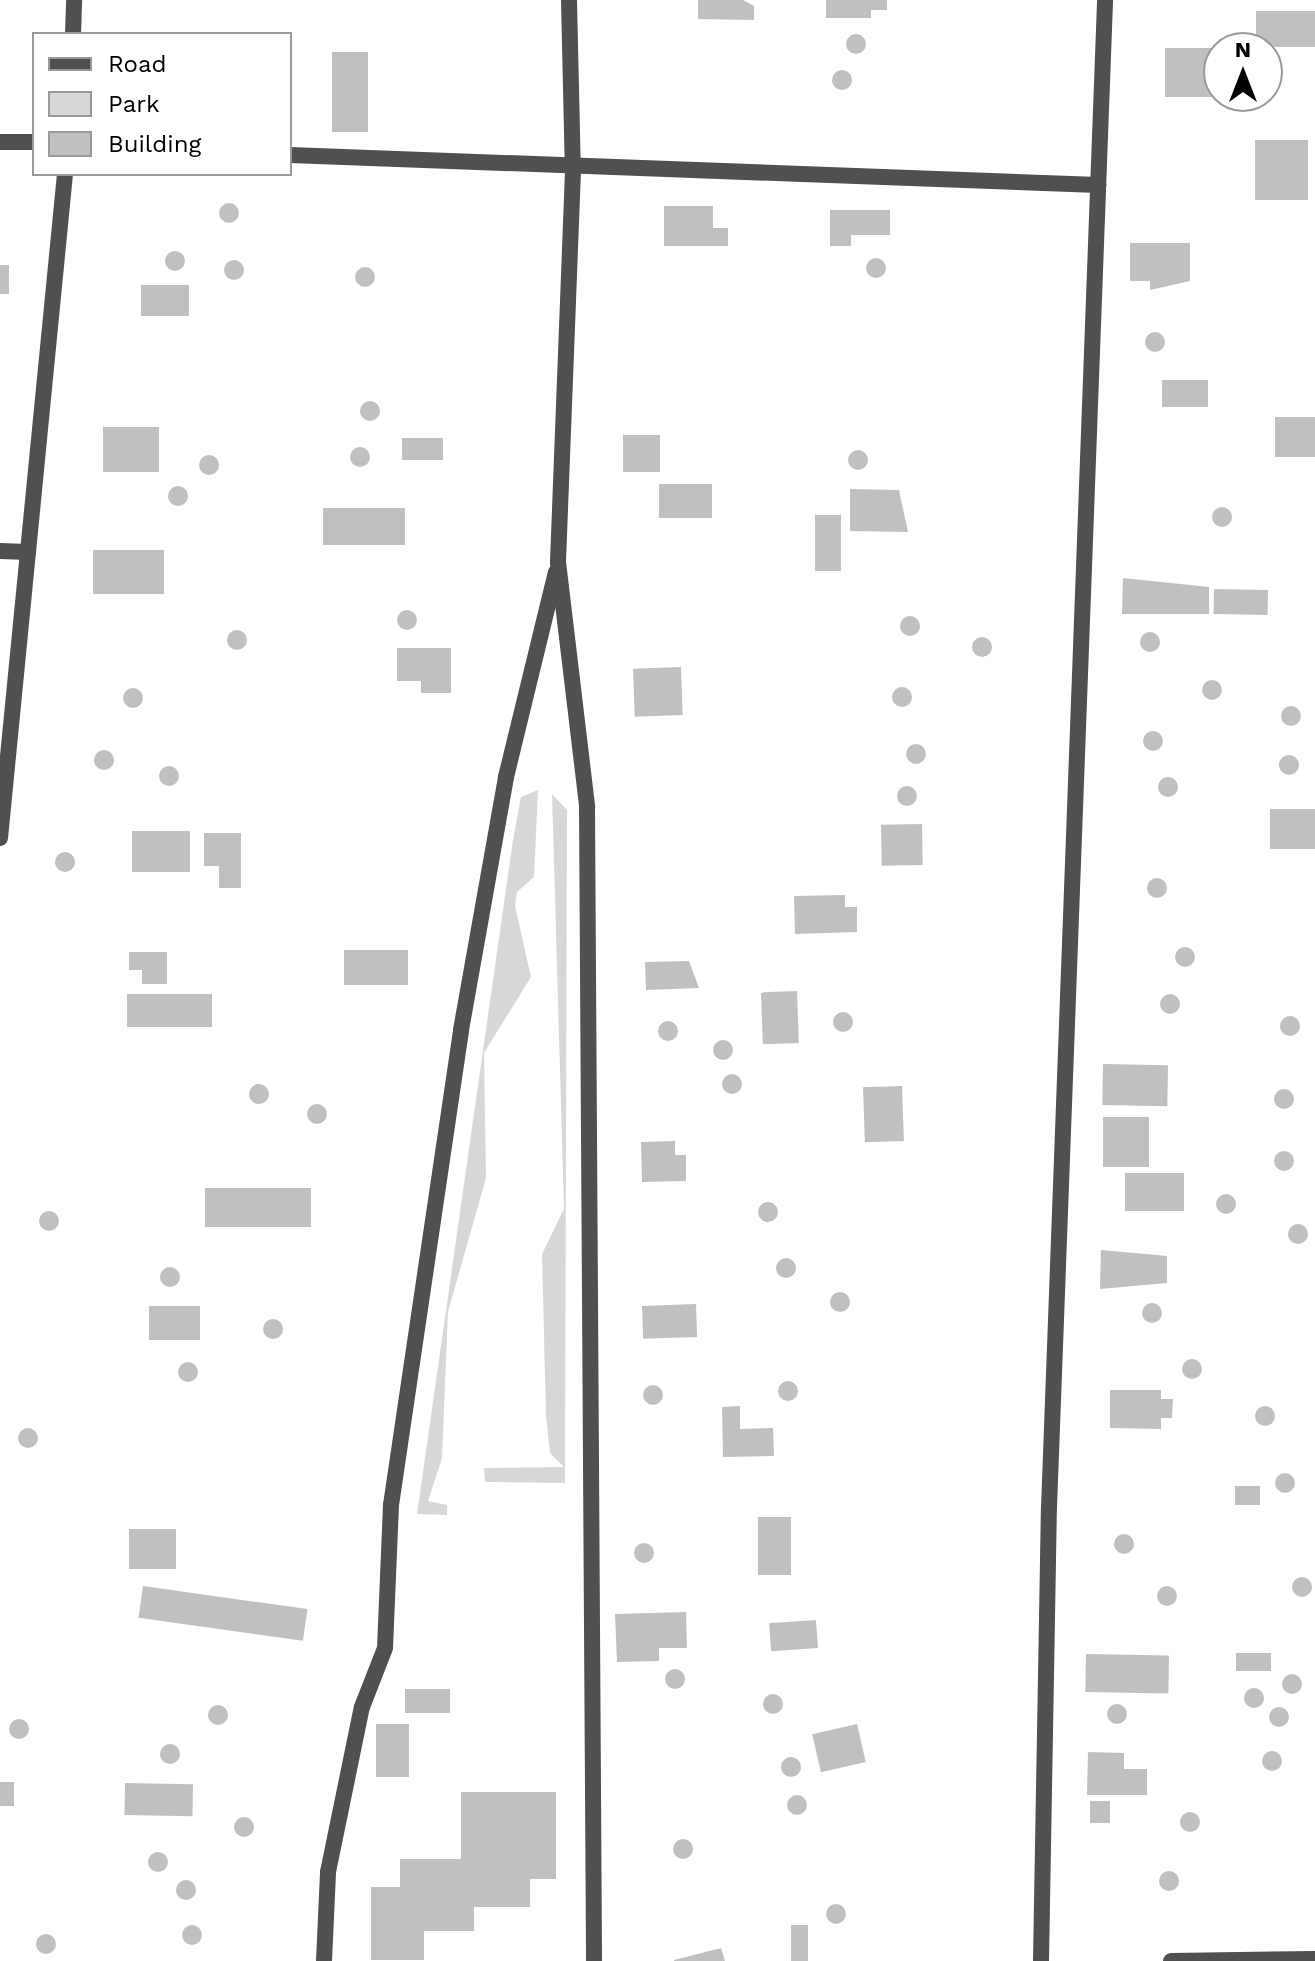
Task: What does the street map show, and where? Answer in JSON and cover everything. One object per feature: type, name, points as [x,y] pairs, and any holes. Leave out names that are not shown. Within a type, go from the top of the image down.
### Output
[{"type":"street","points":[[73,32],[74,0]]},
{"type":"street","points":[[569,0],[573,171],[558,562],[587,807],[594,1961]]},
{"type":"street","points":[[1041,1961],[1049,1508],[1105,0]]},
{"type":"street","points":[[0,142],[32,142]]},
{"type":"street","points":[[292,155],[573,171],[1098,185]]},
{"type":"street","points":[[0,838],[65,176]]},
{"type":"street","points":[[0,551],[28,552]]},
{"type":"street","points":[[324,1961],[328,1872],[362,1707],[385,1648],[391,1505],[461,1030],[506,777],[558,562]]},
{"type":"street","points":[[1171,1961],[1315,1959]]},
{"type":"green space","points":[[538,790],[534,877],[517,892],[515,906],[531,977],[484,1053],[486,1178],[448,1312],[442,1458],[428,1501],[447,1505],[447,1515],[417,1514],[513,840],[521,797]]},
{"type":"green space","points":[[552,794],[567,810],[565,1483],[485,1482],[484,1468],[564,1467],[550,1453],[546,1416],[542,1254],[564,1209]]},
{"type":"building","points":[[698,0],[743,0],[754,6],[754,20],[698,19]]},
{"type":"building","points":[[826,0],[887,0],[887,10],[871,10],[871,18],[826,18]]},
{"type":"building","points":[[1256,11],[1315,11],[1315,47],[1283,47],[1283,32],[1256,32]]},
{"type":"building","points":[[856,34],[863,37],[866,44],[863,51],[856,54],[849,51],[846,44],[849,37]]},
{"type":"building","points":[[1165,48],[1203,48],[1203,97],[1165,97]]},
{"type":"building","points":[[332,52],[368,52],[368,132],[332,132]]},
{"type":"building","points":[[842,70],[849,73],[852,80],[849,87],[842,90],[835,87],[832,80],[835,73]]},
{"type":"building","points":[[1255,140],[1308,140],[1308,200],[1255,200]]},
{"type":"building","points":[[229,203],[236,206],[239,213],[236,220],[229,223],[222,220],[219,213],[222,206]]},
{"type":"building","points":[[664,206],[713,206],[713,228],[728,228],[728,246],[664,246]]},
{"type":"building","points":[[830,210],[890,210],[890,235],[851,235],[851,246],[830,246]]},
{"type":"building","points":[[1130,243],[1190,243],[1190,281],[1150,290],[1150,281],[1130,281]]},
{"type":"building","points":[[175,251],[182,254],[185,261],[182,268],[175,271],[168,268],[165,261],[168,254]]},
{"type":"building","points":[[876,258],[883,261],[886,268],[883,275],[876,278],[869,275],[866,268],[869,261]]},
{"type":"building","points":[[234,260],[241,263],[244,270],[241,277],[234,280],[227,277],[224,270],[227,263]]},
{"type":"building","points":[[0,265],[9,265],[9,294],[0,294]]},
{"type":"building","points":[[365,267],[372,270],[375,277],[372,284],[365,287],[358,284],[355,277],[358,270]]},
{"type":"building","points":[[141,285],[189,285],[189,316],[141,316]]},
{"type":"building","points":[[1155,332],[1162,335],[1165,342],[1162,349],[1155,352],[1148,349],[1145,342],[1148,335]]},
{"type":"building","points":[[1162,380],[1208,380],[1208,407],[1162,407]]},
{"type":"building","points":[[370,401],[377,404],[380,411],[377,418],[370,421],[363,418],[360,411],[363,404]]},
{"type":"building","points":[[1275,417],[1315,417],[1315,457],[1275,457]]},
{"type":"building","points":[[103,427],[159,427],[159,472],[103,472]]},
{"type":"building","points":[[623,435],[660,435],[660,472],[623,472]]},
{"type":"building","points":[[402,438],[443,438],[443,460],[402,460]]},
{"type":"building","points":[[360,447],[367,450],[370,457],[367,464],[360,467],[353,464],[350,457],[353,450]]},
{"type":"building","points":[[858,450],[865,453],[868,460],[865,467],[858,470],[851,467],[848,460],[851,453]]},
{"type":"building","points":[[209,455],[216,458],[219,465],[216,472],[209,475],[202,472],[199,465],[202,458]]},
{"type":"building","points":[[659,484],[712,484],[712,518],[659,518]]},
{"type":"building","points":[[178,486],[185,489],[188,496],[185,503],[178,506],[171,503],[168,496],[171,489]]},
{"type":"building","points":[[850,489],[899,490],[908,532],[850,531]]},
{"type":"building","points":[[1222,507],[1229,510],[1232,517],[1229,524],[1222,527],[1215,524],[1212,517],[1215,510]]},
{"type":"building","points":[[323,508],[405,508],[405,545],[323,545]]},
{"type":"building","points":[[815,515],[841,515],[841,571],[815,571]]},
{"type":"building","points":[[93,550],[164,550],[164,594],[93,594]]},
{"type":"building","points":[[1123,578],[1209,587],[1209,614],[1122,614]]},
{"type":"building","points":[[1214,589],[1268,590],[1268,615],[1214,614]]},
{"type":"building","points":[[407,610],[414,613],[417,620],[414,627],[407,630],[400,627],[397,620],[400,613]]},
{"type":"building","points":[[910,616],[917,619],[920,626],[917,633],[910,636],[903,633],[900,626],[903,619]]},
{"type":"building","points":[[237,630],[244,633],[247,640],[244,647],[237,650],[230,647],[227,640],[230,633]]},
{"type":"building","points":[[1150,632],[1157,635],[1160,642],[1157,649],[1150,652],[1143,649],[1140,642],[1143,635]]},
{"type":"building","points":[[982,637],[989,640],[992,647],[989,654],[982,657],[975,654],[972,647],[975,640]]},
{"type":"building","points":[[397,648],[451,648],[451,693],[421,693],[421,681],[397,681]]},
{"type":"building","points":[[681,667],[683,715],[635,717],[633,669]]},
{"type":"building","points":[[1212,680],[1219,683],[1222,690],[1219,697],[1212,700],[1205,697],[1202,690],[1205,683]]},
{"type":"building","points":[[902,687],[909,690],[912,697],[909,704],[902,707],[895,704],[892,697],[895,690]]},
{"type":"building","points":[[133,688],[140,691],[143,698],[140,705],[133,708],[126,705],[123,698],[126,691]]},
{"type":"building","points":[[1291,706],[1298,709],[1301,716],[1298,723],[1291,726],[1284,723],[1281,716],[1284,709]]},
{"type":"building","points":[[1153,731],[1160,734],[1163,741],[1160,748],[1153,751],[1146,748],[1143,741],[1146,734]]},
{"type":"building","points":[[916,744],[923,747],[926,754],[923,761],[916,764],[909,761],[906,754],[909,747]]},
{"type":"building","points":[[104,750],[111,753],[114,760],[111,767],[104,770],[97,767],[94,760],[97,753]]},
{"type":"building","points":[[1289,755],[1296,758],[1299,765],[1296,772],[1289,775],[1282,772],[1279,765],[1282,758]]},
{"type":"building","points":[[169,766],[176,769],[179,776],[176,783],[169,786],[162,783],[159,776],[162,769]]},
{"type":"building","points":[[1168,777],[1175,780],[1178,787],[1175,794],[1168,797],[1161,794],[1158,787],[1161,780]]},
{"type":"building","points":[[907,786],[914,789],[917,796],[914,803],[907,806],[900,803],[897,796],[900,789]]},
{"type":"building","points":[[1270,809],[1315,809],[1315,849],[1270,849]]},
{"type":"building","points":[[922,824],[923,865],[882,866],[881,825]]},
{"type":"building","points":[[132,831],[190,831],[190,872],[132,872]]},
{"type":"building","points":[[204,833],[241,833],[241,888],[219,888],[219,866],[204,866]]},
{"type":"building","points":[[65,852],[72,855],[75,862],[72,869],[65,872],[58,869],[55,862],[58,855]]},
{"type":"building","points":[[1157,878],[1164,881],[1167,888],[1164,895],[1157,898],[1150,895],[1147,888],[1150,881]]},
{"type":"building","points":[[845,895],[845,907],[857,907],[857,932],[795,934],[794,896]]},
{"type":"building","points":[[1185,947],[1192,950],[1195,957],[1192,964],[1185,967],[1178,964],[1175,957],[1178,950]]},
{"type":"building","points":[[344,950],[408,950],[408,985],[344,985]]},
{"type":"building","points":[[129,952],[167,952],[167,984],[142,984],[142,970],[129,970]]},
{"type":"building","points":[[689,961],[699,988],[646,990],[645,962]]},
{"type":"building","points":[[797,991],[799,1043],[763,1044],[761,992]]},
{"type":"building","points":[[127,994],[212,994],[212,1027],[127,1027]]},
{"type":"building","points":[[1170,994],[1177,997],[1180,1004],[1177,1011],[1170,1014],[1163,1011],[1160,1004],[1163,997]]},
{"type":"building","points":[[843,1012],[850,1015],[853,1022],[850,1029],[843,1032],[836,1029],[833,1022],[836,1015]]},
{"type":"building","points":[[1290,1016],[1297,1019],[1300,1026],[1297,1033],[1290,1036],[1283,1033],[1280,1026],[1283,1019]]},
{"type":"building","points":[[668,1021],[675,1024],[678,1031],[675,1038],[668,1041],[661,1038],[658,1031],[661,1024]]},
{"type":"building","points":[[723,1040],[730,1043],[733,1050],[730,1057],[723,1060],[716,1057],[713,1050],[716,1043]]},
{"type":"building","points":[[1103,1064],[1168,1065],[1167,1106],[1102,1105]]},
{"type":"building","points":[[732,1074],[739,1077],[742,1084],[739,1091],[732,1094],[725,1091],[722,1084],[725,1077]]},
{"type":"building","points":[[259,1084],[266,1087],[269,1094],[266,1101],[259,1104],[252,1101],[249,1094],[252,1087]]},
{"type":"building","points":[[902,1086],[904,1141],[865,1142],[863,1087]]},
{"type":"building","points":[[1284,1089],[1291,1092],[1294,1099],[1291,1106],[1284,1109],[1277,1106],[1274,1099],[1277,1092]]},
{"type":"building","points":[[317,1104],[324,1107],[327,1114],[324,1121],[317,1124],[310,1121],[307,1114],[310,1107]]},
{"type":"building","points":[[1103,1117],[1149,1117],[1149,1167],[1103,1167]]},
{"type":"building","points":[[675,1141],[675,1155],[686,1155],[686,1181],[642,1182],[641,1142]]},
{"type":"building","points":[[1284,1151],[1291,1154],[1294,1161],[1291,1168],[1284,1171],[1277,1168],[1274,1161],[1277,1154]]},
{"type":"building","points":[[1125,1173],[1184,1173],[1184,1211],[1125,1211]]},
{"type":"building","points":[[205,1188],[311,1188],[311,1227],[205,1227]]},
{"type":"building","points":[[1226,1194],[1233,1197],[1236,1204],[1233,1211],[1226,1214],[1219,1211],[1216,1204],[1219,1197]]},
{"type":"building","points":[[768,1202],[775,1205],[778,1212],[775,1219],[768,1222],[761,1219],[758,1212],[761,1205]]},
{"type":"building","points":[[49,1211],[56,1214],[59,1221],[56,1228],[49,1231],[42,1228],[39,1221],[42,1214]]},
{"type":"building","points":[[1298,1224],[1305,1227],[1308,1234],[1305,1241],[1298,1244],[1291,1241],[1288,1234],[1291,1227]]},
{"type":"building","points":[[1101,1250],[1167,1256],[1167,1283],[1100,1289]]},
{"type":"building","points":[[786,1258],[793,1261],[796,1268],[793,1275],[786,1278],[779,1275],[776,1268],[779,1261]]},
{"type":"building","points":[[170,1267],[177,1270],[180,1277],[177,1284],[170,1287],[163,1284],[160,1277],[163,1270]]},
{"type":"building","points":[[840,1292],[847,1295],[850,1302],[847,1309],[840,1312],[833,1309],[830,1302],[833,1295]]},
{"type":"building","points":[[1152,1303],[1159,1306],[1162,1313],[1159,1320],[1152,1323],[1145,1320],[1142,1313],[1145,1306]]},
{"type":"building","points":[[696,1304],[697,1337],[643,1339],[642,1306]]},
{"type":"building","points":[[149,1306],[200,1306],[200,1340],[149,1340]]},
{"type":"building","points":[[273,1319],[280,1322],[283,1329],[280,1336],[273,1339],[266,1336],[263,1329],[266,1322]]},
{"type":"building","points":[[1192,1359],[1199,1362],[1202,1369],[1199,1376],[1192,1379],[1185,1376],[1182,1369],[1185,1362]]},
{"type":"building","points":[[188,1362],[195,1365],[198,1372],[195,1379],[188,1382],[181,1379],[178,1372],[181,1365]]},
{"type":"building","points":[[788,1381],[795,1384],[798,1391],[795,1398],[788,1401],[781,1398],[778,1391],[781,1384]]},
{"type":"building","points":[[653,1385],[660,1388],[663,1395],[660,1402],[653,1405],[646,1402],[643,1395],[646,1388]]},
{"type":"building","points":[[1110,1390],[1161,1390],[1161,1399],[1173,1399],[1172,1418],[1161,1418],[1161,1429],[1110,1428]]},
{"type":"building","points":[[740,1406],[740,1429],[773,1428],[774,1456],[723,1457],[722,1407]]},
{"type":"building","points":[[1265,1406],[1272,1409],[1275,1416],[1272,1423],[1265,1426],[1258,1423],[1255,1416],[1258,1409]]},
{"type":"building","points":[[28,1428],[35,1431],[38,1438],[35,1445],[28,1448],[21,1445],[18,1438],[21,1431]]},
{"type":"building","points":[[1285,1473],[1292,1476],[1295,1483],[1292,1490],[1285,1493],[1278,1490],[1275,1483],[1278,1476]]},
{"type":"building","points":[[1235,1486],[1260,1486],[1260,1505],[1235,1505]]},
{"type":"building","points":[[758,1517],[791,1517],[791,1575],[758,1575]]},
{"type":"building","points":[[129,1529],[176,1529],[176,1569],[129,1569]]},
{"type":"building","points":[[1124,1534],[1131,1537],[1134,1544],[1131,1551],[1124,1554],[1117,1551],[1114,1544],[1117,1537]]},
{"type":"building","points":[[644,1543],[651,1546],[654,1553],[651,1560],[644,1563],[637,1560],[634,1553],[637,1546]]},
{"type":"building","points":[[1302,1577],[1309,1580],[1312,1587],[1309,1594],[1302,1597],[1295,1594],[1292,1587],[1295,1580]]},
{"type":"building","points":[[143,1586],[307,1609],[303,1641],[139,1618]]},
{"type":"building","points":[[1167,1586],[1174,1589],[1177,1596],[1174,1603],[1167,1606],[1160,1603],[1157,1596],[1160,1589]]},
{"type":"building","points":[[686,1612],[687,1648],[659,1648],[659,1661],[617,1662],[615,1614]]},
{"type":"building","points":[[816,1620],[818,1648],[771,1651],[769,1623]]},
{"type":"building","points":[[1236,1653],[1271,1653],[1271,1671],[1236,1671]]},
{"type":"building","points":[[1086,1654],[1169,1655],[1168,1693],[1085,1692]]},
{"type":"building","points":[[675,1669],[682,1672],[685,1679],[682,1686],[675,1689],[668,1686],[665,1679],[668,1672]]},
{"type":"building","points":[[1292,1674],[1299,1677],[1302,1684],[1299,1691],[1292,1694],[1285,1691],[1282,1684],[1285,1677]]},
{"type":"building","points":[[1254,1688],[1261,1691],[1264,1698],[1261,1705],[1254,1708],[1247,1705],[1244,1698],[1247,1691]]},
{"type":"building","points":[[405,1689],[450,1689],[450,1713],[405,1713]]},
{"type":"building","points":[[773,1694],[780,1697],[783,1704],[780,1711],[773,1714],[766,1711],[763,1704],[766,1697]]},
{"type":"building","points":[[1117,1704],[1124,1707],[1127,1714],[1124,1721],[1117,1724],[1110,1721],[1107,1714],[1110,1707]]},
{"type":"building","points":[[218,1705],[225,1708],[228,1715],[225,1722],[218,1725],[211,1722],[208,1715],[211,1708]]},
{"type":"building","points":[[1279,1707],[1286,1710],[1289,1717],[1286,1724],[1279,1727],[1272,1724],[1269,1717],[1272,1710]]},
{"type":"building","points":[[19,1719],[26,1722],[29,1729],[26,1736],[19,1739],[12,1736],[9,1729],[12,1722]]},
{"type":"building","points":[[376,1724],[409,1724],[409,1777],[376,1777]]},
{"type":"building","points":[[857,1724],[866,1762],[821,1772],[812,1734]]},
{"type":"building","points":[[170,1744],[177,1747],[180,1754],[177,1761],[170,1764],[163,1761],[160,1754],[163,1747]]},
{"type":"building","points":[[1272,1751],[1279,1754],[1282,1761],[1279,1768],[1272,1771],[1265,1768],[1262,1761],[1265,1754]]},
{"type":"building","points":[[1088,1752],[1124,1753],[1124,1769],[1147,1769],[1147,1795],[1087,1795]]},
{"type":"building","points":[[791,1757],[798,1760],[801,1767],[798,1774],[791,1777],[784,1774],[781,1767],[784,1760]]},
{"type":"building","points":[[0,1782],[14,1782],[14,1806],[0,1806]]},
{"type":"building","points":[[125,1783],[193,1784],[192,1816],[124,1815]]},
{"type":"building","points":[[461,1792],[556,1792],[556,1879],[530,1879],[530,1907],[474,1907],[474,1931],[424,1931],[424,1960],[371,1960],[371,1887],[400,1887],[400,1859],[461,1859]]},
{"type":"building","points":[[797,1795],[804,1798],[807,1805],[804,1812],[797,1815],[790,1812],[787,1805],[790,1798]]},
{"type":"building","points":[[1090,1801],[1110,1801],[1110,1823],[1090,1823]]},
{"type":"building","points":[[1190,1812],[1197,1815],[1200,1822],[1197,1829],[1190,1832],[1183,1829],[1180,1822],[1183,1815]]},
{"type":"building","points":[[244,1817],[251,1820],[254,1827],[251,1834],[244,1837],[237,1834],[234,1827],[237,1820]]},
{"type":"building","points":[[683,1839],[690,1842],[693,1849],[690,1856],[683,1859],[676,1856],[673,1849],[676,1842]]},
{"type":"building","points":[[158,1852],[165,1855],[168,1862],[165,1869],[158,1872],[151,1869],[148,1862],[151,1855]]},
{"type":"building","points":[[1169,1871],[1176,1874],[1179,1881],[1176,1888],[1169,1891],[1162,1888],[1159,1881],[1162,1874]]},
{"type":"building","points":[[186,1880],[193,1883],[196,1890],[193,1897],[186,1900],[179,1897],[176,1890],[179,1883]]},
{"type":"building","points":[[836,1904],[843,1907],[846,1914],[843,1921],[836,1924],[829,1921],[826,1914],[829,1907]]},
{"type":"building","points":[[192,1925],[199,1928],[202,1935],[199,1942],[192,1945],[185,1942],[182,1935],[185,1928]]},
{"type":"building","points":[[791,1925],[808,1925],[808,1961],[791,1961]]},
{"type":"building","points":[[46,1934],[53,1937],[56,1944],[53,1951],[46,1954],[39,1951],[36,1944],[39,1937]]},
{"type":"building","points":[[721,1948],[725,1961],[674,1961],[674,1960]]}]
